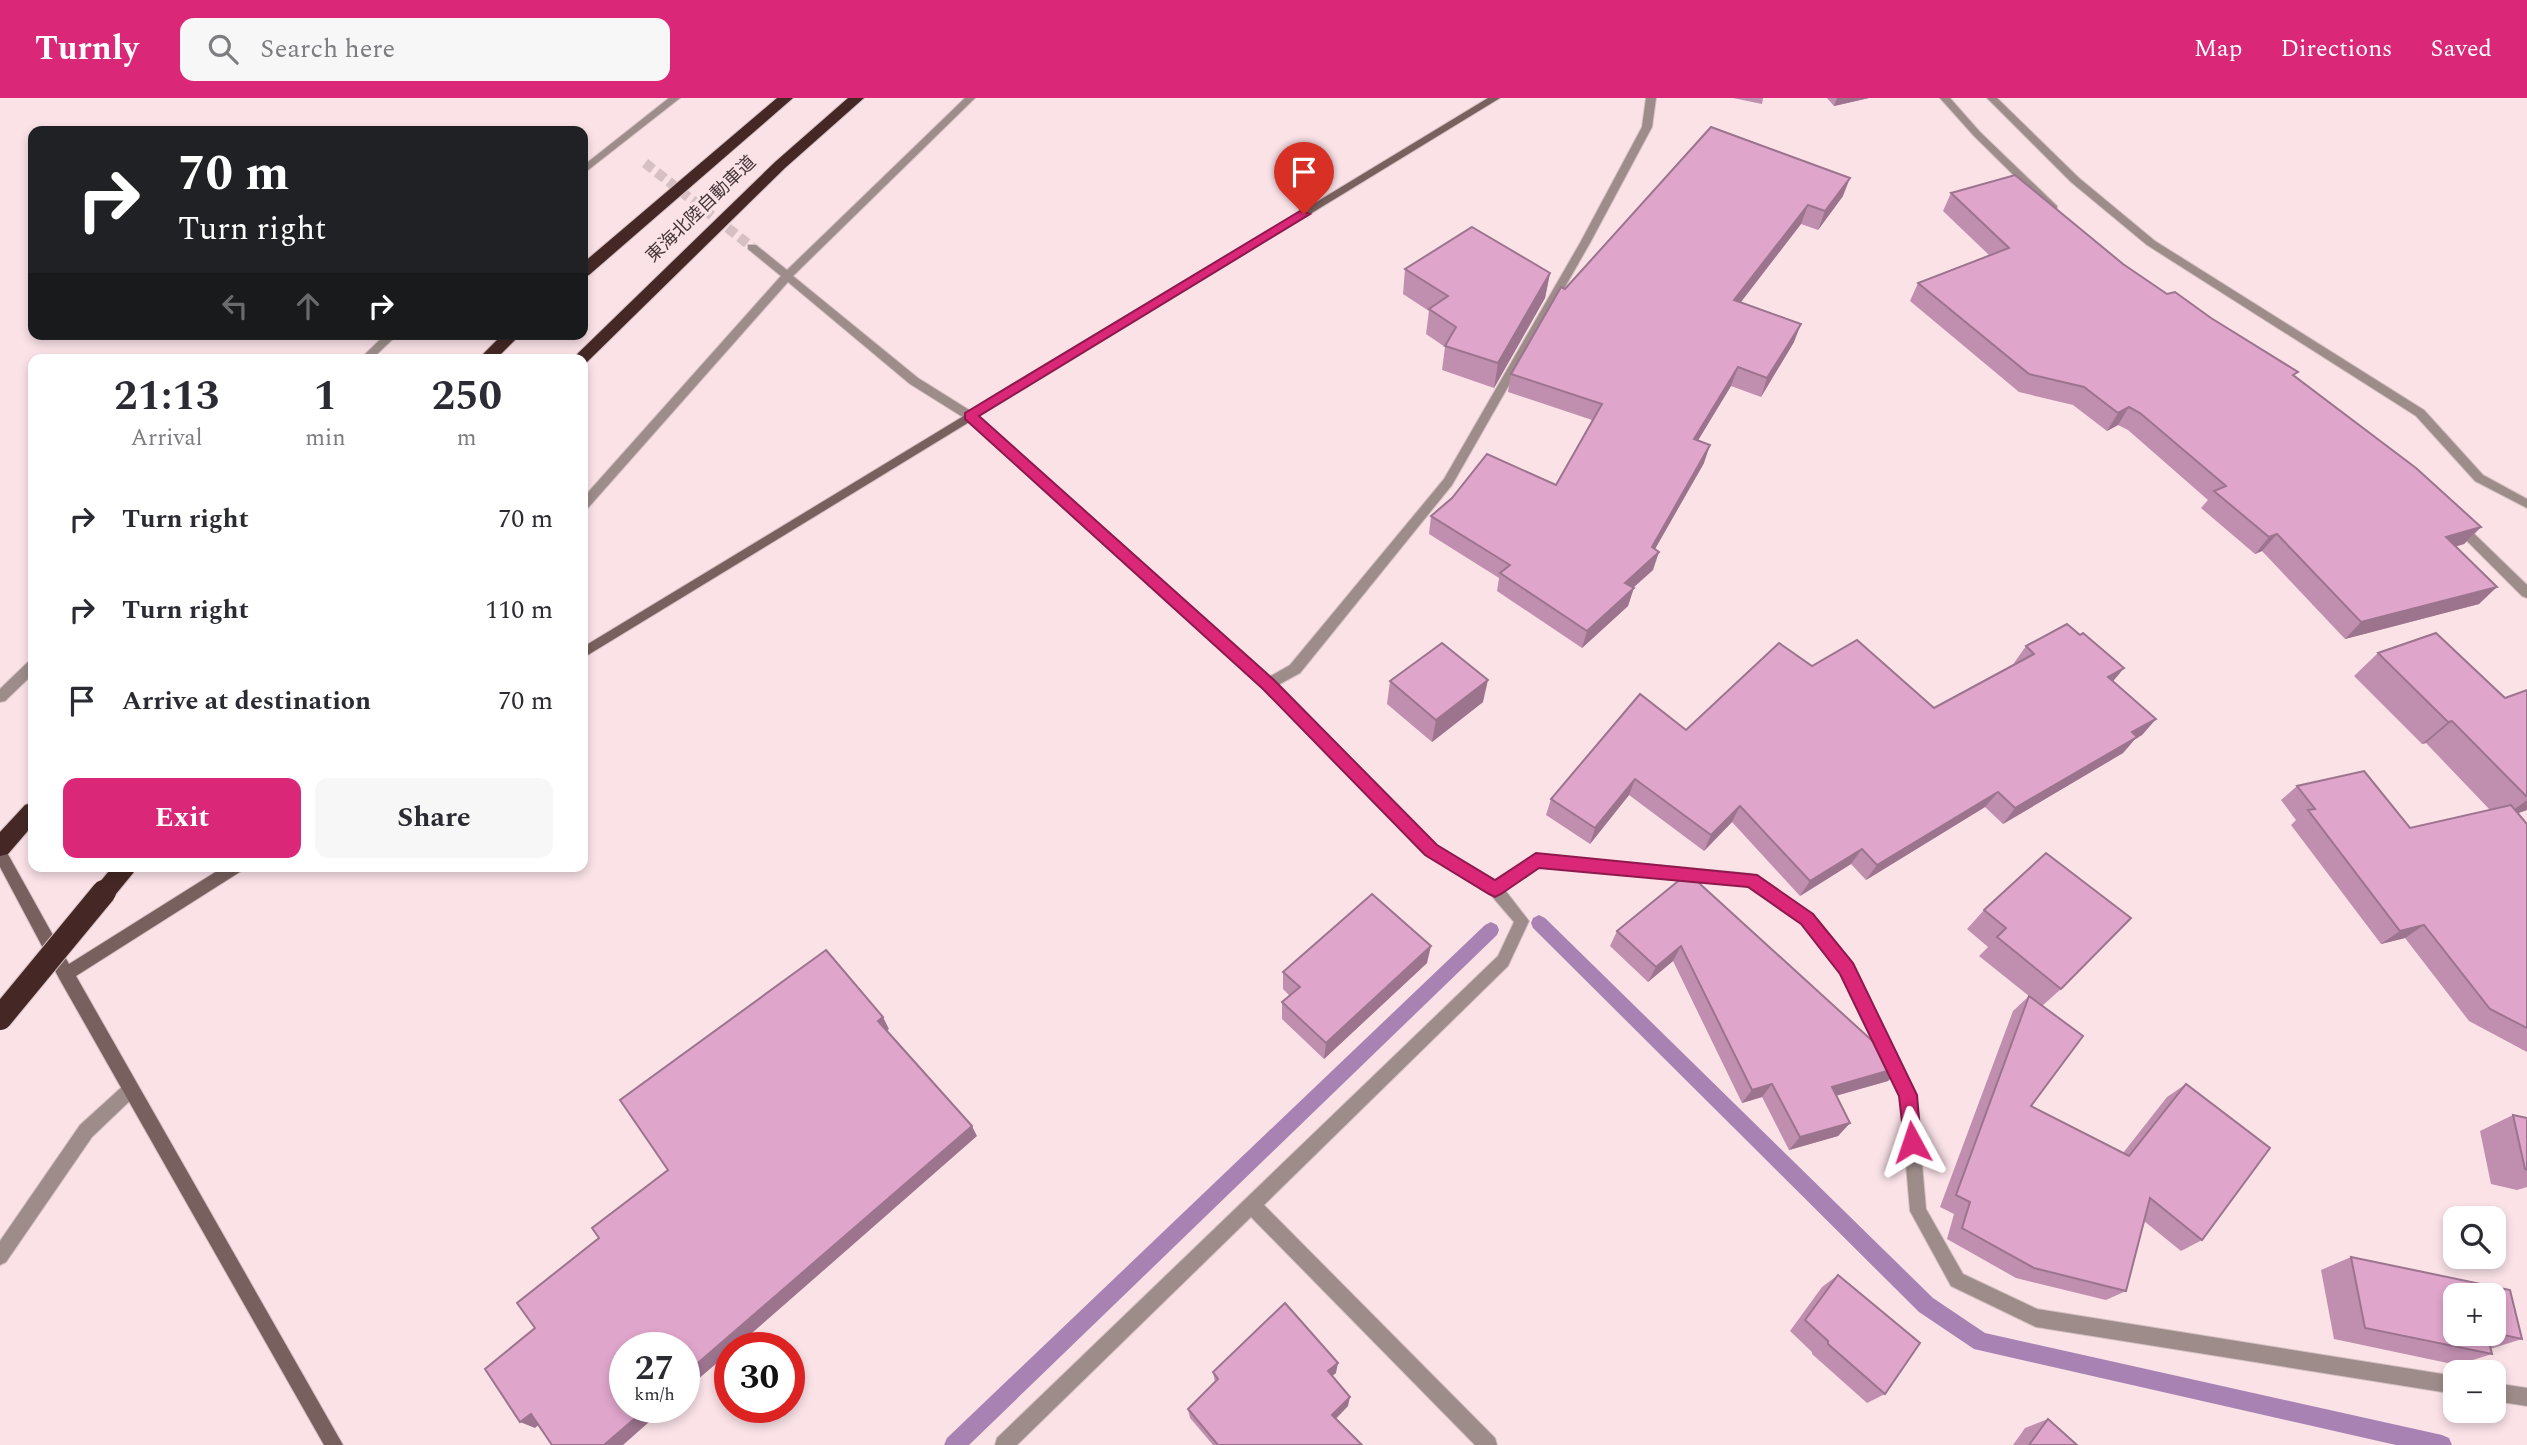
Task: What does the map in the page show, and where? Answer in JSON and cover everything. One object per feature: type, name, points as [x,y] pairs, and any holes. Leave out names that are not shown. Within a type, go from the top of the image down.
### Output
[{"type":"highway","name":"東海北陸自動車道","points":[[588,267],[786,98]]},
{"type":"highway","name":"東海北陸自動車道","points":[[585,354],[780,165],[858,98]]},
{"type":"highway","points":[[491,354],[507,340]]},
{"type":"highway","points":[[0,847],[28,816]]},
{"type":"highway","points":[[0,1018],[121,872]]},
{"type":"street","points":[[588,167],[675,98]]},
{"type":"street","points":[[588,500],[787,276],[932,132],[970,98]]},
{"type":"street","points":[[588,650],[1495,98]]},
{"type":"street","points":[[1268,684],[1295,669],[1448,482],[1585,243],[1647,127],[1651,98]]},
{"type":"street","points":[[1945,98],[1977,134],[2067,221]]},
{"type":"street","points":[[1992,98],[2075,180],[2151,243],[2420,413],[2479,478],[2527,504]]},
{"type":"street","points":[[752,247],[914,381],[970,416],[1268,684],[1431,850],[1495,889],[1522,921],[1503,961],[1004,1445]]},
{"type":"street","points":[[371,354],[386,340]]},
{"type":"street","points":[[2448,515],[2527,593]]},
{"type":"street","points":[[0,697],[28,671]]},
{"type":"street","points":[[0,853],[65,975],[334,1445]]},
{"type":"street","points":[[1495,889],[1536,860],[1752,880],[1807,919],[1846,968],[1908,1095],[1917,1211],[1957,1280],[2036,1318],[2443,1383]]},
{"type":"street","points":[[65,975],[229,872]]},
{"type":"street","points":[[0,1256],[86,1131],[130,1090]]},
{"type":"street","points":[[1251,1204],[1488,1445]]},
{"type":"street","points":[[2506,1394],[2527,1397]]},
{"type":"building","points":[[1711,127],[1850,178],[1825,211],[1808,205],[1734,300],[1801,324],[1767,378],[1738,367],[1694,439],[1710,445],[1652,547],[1659,552],[1625,583],[1634,588],[1587,631],[1500,573],[1510,565],[1431,516],[1452,498],[1487,454],[1556,485],[1602,404],[1511,374],[1561,287],[1565,289]]},
{"type":"building","points":[[2015,175],[2123,264],[2167,294],[2175,292],[2211,318],[2298,372],[2293,375],[2416,468],[2481,527],[2446,537],[2497,587],[2361,622],[2277,534],[2269,537],[2214,491],[2226,486],[2140,413],[2129,407],[2118,413],[2084,387],[2029,374],[1918,283],[2009,248],[1951,193]]},
{"type":"building","points":[[1472,227],[1550,273],[1498,363],[1445,346],[1456,327],[1429,309],[1448,296],[1405,269]]},
{"type":"building","points":[[2067,624],[2080,635],[2083,633],[2124,668],[2108,677],[2156,719],[2132,732],[2137,737],[2015,808],[1998,792],[1877,865],[1862,849],[1810,881],[1740,806],[1711,835],[1635,779],[1595,828],[1551,799],[1640,694],[1686,730],[1779,643],[1812,666],[1857,640],[1934,708],[2034,654],[2026,646]]},
{"type":"building","points":[[2436,633],[2505,698],[2527,690],[2527,797],[2452,721],[2448,722],[2378,653]]},
{"type":"building","points":[[1442,643],[1488,680],[1436,720],[1390,681]]},
{"type":"building","points":[[2364,771],[2410,828],[2511,805],[2527,824],[2527,1028],[2490,1009],[2424,925],[2400,931],[2308,810],[2315,809],[2297,786]]},
{"type":"building","points":[[2046,853],[2131,918],[2061,989],[1997,937],[2006,928],[1984,910]]},
{"type":"building","points":[[1688,873],[1901,1067],[1832,1087],[1850,1123],[1800,1137],[1772,1084],[1752,1090],[1681,946],[1656,967],[1617,931]]},
{"type":"building","points":[[1372,894],[1431,946],[1326,1043],[1282,1002],[1300,987],[1283,972]]},
{"type":"building","points":[[826,950],[883,1017],[878,1021],[972,1126],[734,1332],[714,1332],[714,1349],[700,1361],[700,1332],[609,1332],[609,1423],[629,1423],[604,1445],[552,1445],[531,1414],[520,1422],[485,1369],[535,1328],[517,1303],[599,1238],[592,1228],[668,1170],[620,1100]]},
{"type":"building","points":[[2029,996],[2083,1036],[2031,1106],[2129,1156],[2186,1084],[2270,1148],[2202,1240],[2150,1198],[2126,1291],[2034,1268],[1962,1228],[1970,1202],[1956,1195]]},
{"type":"building","points":[[2513,1115],[2527,1118],[2527,1170],[2525,1169]]},
{"type":"building","points":[[2351,1257],[2476,1283],[2443,1283],[2443,1344],[2365,1328]]},
{"type":"building","points":[[1838,1275],[1920,1343],[1885,1394],[1805,1320]]},
{"type":"building","points":[[2506,1289],[2510,1290],[2522,1339],[2506,1336]]},
{"type":"building","points":[[1285,1303],[1338,1363],[1328,1371],[1350,1397],[1332,1415],[1362,1445],[1218,1445],[1188,1409],[1218,1379],[1213,1372]]},
{"type":"building","points":[[2453,1346],[2490,1346],[2492,1354]]},
{"type":"building","points":[[2048,1419],[2077,1445],[2029,1445]]},
{"type":"waterway","points":[[1539,923],[1926,1305],[1981,1342],[2442,1445]]},
{"type":"waterway","points":[[954,1445],[1491,930]]},
{"type":"tunnel","points":[[645,163],[752,247]]},
{"type":"route","points":[[1304,214],[970,416],[1268,684],[1431,850],[1495,889],[1536,860],[1752,880],[1807,919],[1846,968],[1908,1095],[1912,1142]]}]
